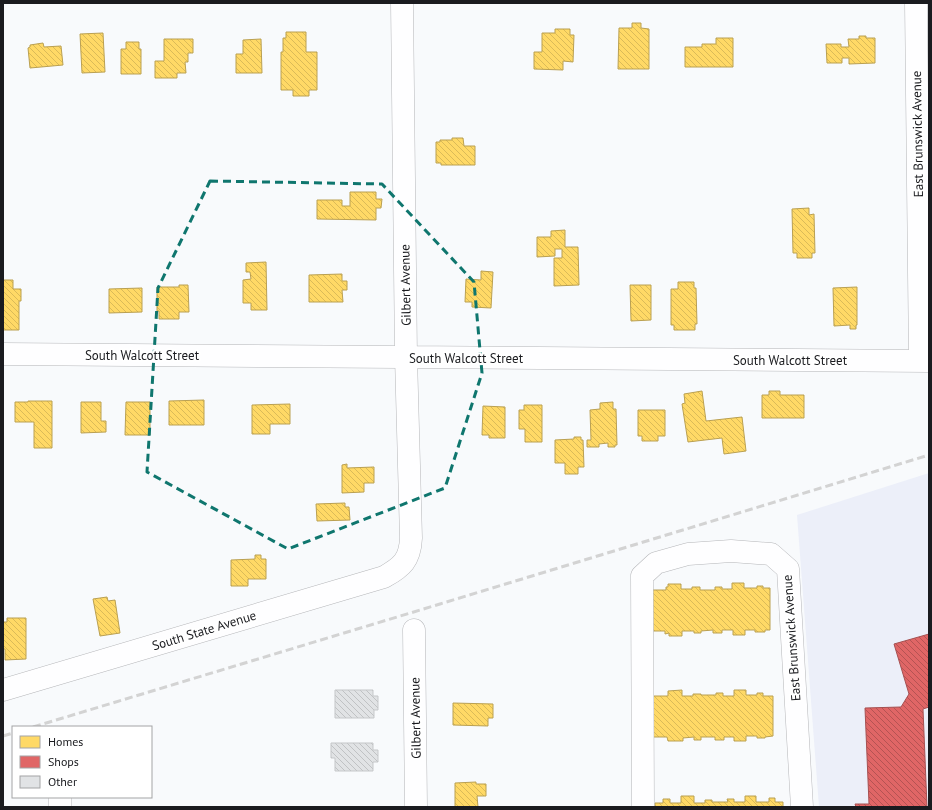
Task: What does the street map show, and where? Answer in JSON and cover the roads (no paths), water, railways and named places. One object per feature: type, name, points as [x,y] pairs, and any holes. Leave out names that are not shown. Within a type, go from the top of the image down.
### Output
[{"type":"street","name":"Gilbert Avenue","points":[[402,3],[406,357],[411,538],[411,548],[402,564]]},
{"type":"street","name":"East Brunswick Avenue","points":[[916,3],[924,361]]},
{"type":"street","name":"South Walcott Street","points":[[3,354],[924,361]]},
{"type":"street","name":"East Brunswick Avenue","points":[[643,807],[642,576],[656,563],[688,554],[731,551],[771,554],[788,569],[802,807]]},
{"type":"street","name":"South State Avenue","points":[[3,690],[384,577],[395,571],[402,564]]},
{"type":"street","name":"Gilbert Avenue","points":[[414,630],[416,807]]},
{"type":"railway","points":[[36,726],[929,455]]},
{"type":"railway","points":[[3,736],[12,733]]}]
